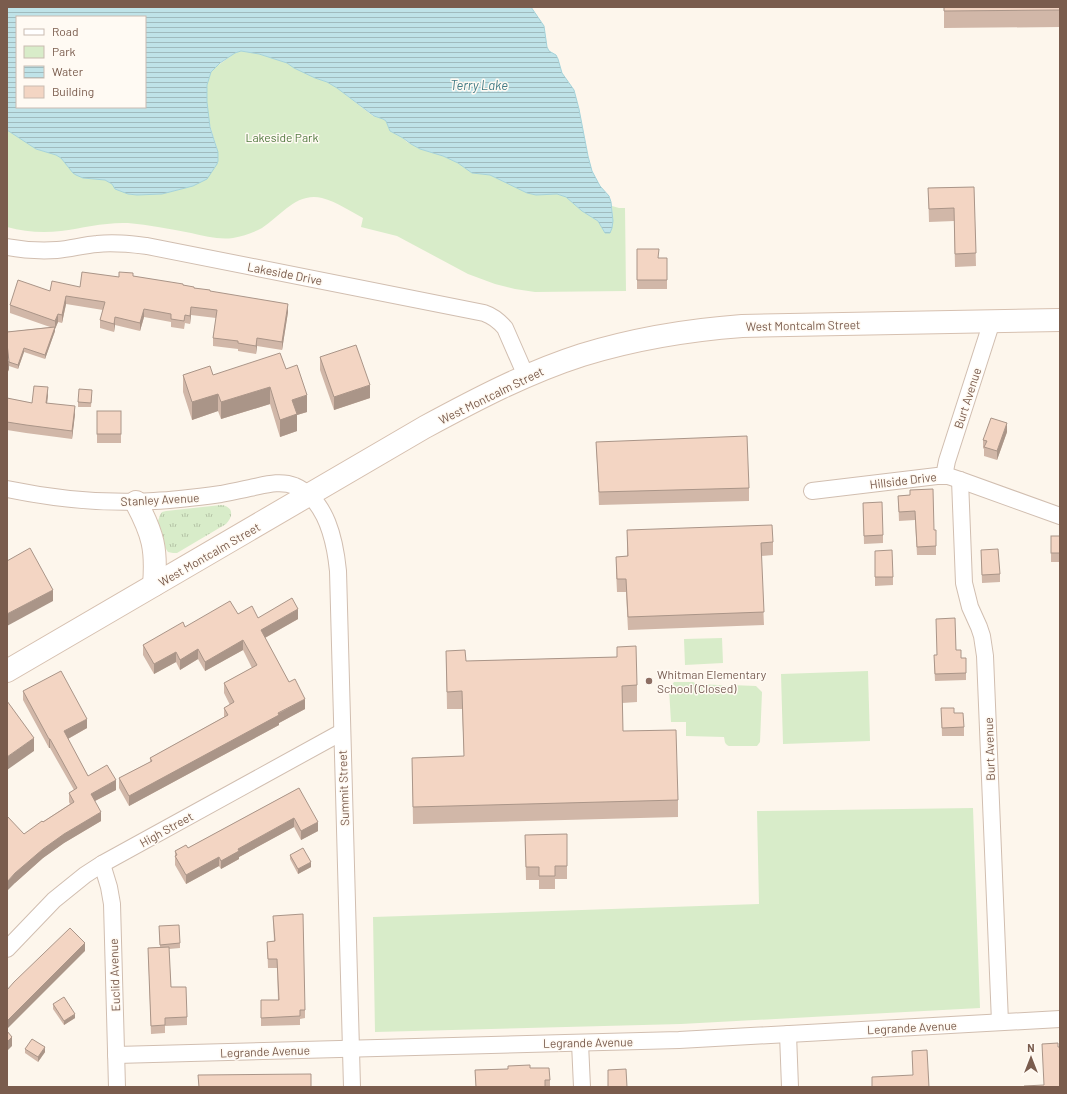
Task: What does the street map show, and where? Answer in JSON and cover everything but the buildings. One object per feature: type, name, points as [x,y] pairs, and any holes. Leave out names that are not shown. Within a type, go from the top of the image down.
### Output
[{"type":"main road","name":"West Montcalm Street","points":[[7,671],[425,427],[496,389],[526,376],[605,348],[659,336],[700,330],[767,325],[1060,320]]},
{"type":"main road","points":[[136,502],[146,520],[153,540],[156,566],[154,585]]},
{"type":"street","name":"Lakeside Drive","points":[[8,251],[46,251],[99,244],[122,243],[147,246],[484,313],[495,318],[505,328],[526,376]]},
{"type":"street","name":"Burt Avenue","points":[[944,476],[947,461],[992,321]]},
{"type":"street","name":"Hillside Drive","points":[[812,491],[944,476],[960,480],[1060,516]]},
{"type":"street","name":"Burt Avenue","points":[[960,480],[964,583],[970,607],[982,636],[985,656],[1000,1022]]},
{"type":"street","name":"Stanley Avenue","points":[[7,489],[57,497],[136,502],[172,500],[220,494],[275,483],[284,483],[294,486],[309,495]]},
{"type":"street","name":"Summit Street","points":[[309,495],[319,507],[327,522],[336,556],[338,583],[352,1087]]},
{"type":"street","name":"High Street","points":[[7,949],[54,900],[85,875],[102,864],[342,732]]},
{"type":"street","name":"Euclid Avenue","points":[[102,864],[109,887],[112,904],[117,1087]]},
{"type":"street","name":"Legrande Avenue","points":[[116,1055],[679,1040],[1060,1019]]},
{"type":"street","points":[[788,1034],[790,1087]]},
{"type":"street","points":[[580,1043],[582,1087]]},
{"type":"green space","name":"Lakeside Park","points":[[241,51],[259,54],[287,63],[315,78],[327,82],[373,116],[386,121],[390,131],[407,142],[420,149],[443,156],[458,163],[472,173],[490,175],[527,193],[536,195],[557,194],[566,197],[582,211],[598,221],[605,233],[612,228],[612,206],[625,208],[626,291],[535,292],[495,284],[468,274],[397,236],[361,227],[363,218],[338,204],[322,198],[313,197],[304,198],[289,206],[262,228],[233,238],[212,237],[160,227],[128,223],[102,224],[48,232],[34,232],[7,227],[7,130],[36,149],[61,158],[73,173],[83,178],[105,180],[112,184],[115,189],[132,195],[162,194],[193,186],[218,161],[218,152],[209,122],[207,102],[207,85],[211,72],[235,53]]},
{"type":"green space","points":[[221,505],[228,507],[231,512],[229,521],[226,524],[177,553],[168,552],[164,546],[158,521],[162,512]]},
{"type":"green space","points":[[722,638],[723,663],[685,665],[684,639]]},
{"type":"green space","points":[[868,671],[870,741],[783,744],[781,674]]},
{"type":"green space","points":[[674,682],[693,682],[697,684],[729,687],[731,685],[756,686],[762,692],[760,742],[757,746],[729,746],[725,743],[724,737],[686,736],[686,722],[671,722],[669,689]]},
{"type":"green space","points":[[973,808],[980,1008],[681,1024],[375,1032],[373,917],[759,904],[757,811]]},
{"type":"water","name":"Terry Lake","points":[[7,7],[531,7],[544,26],[549,51],[556,55],[562,73],[574,90],[592,171],[600,186],[609,196],[613,221],[610,233],[605,233],[598,221],[582,211],[566,197],[557,194],[536,195],[527,193],[490,175],[472,173],[458,163],[443,156],[420,149],[390,131],[386,121],[374,116],[327,82],[315,78],[287,63],[259,54],[241,51],[235,53],[220,63],[211,72],[207,85],[207,102],[210,127],[218,152],[218,161],[207,179],[193,186],[162,194],[128,194],[115,189],[112,184],[105,180],[83,178],[76,175],[61,158],[36,149],[7,130]]},
{"type":"place","name":"Whitman Elementary School (Closed)","points":[[649,681]]}]
